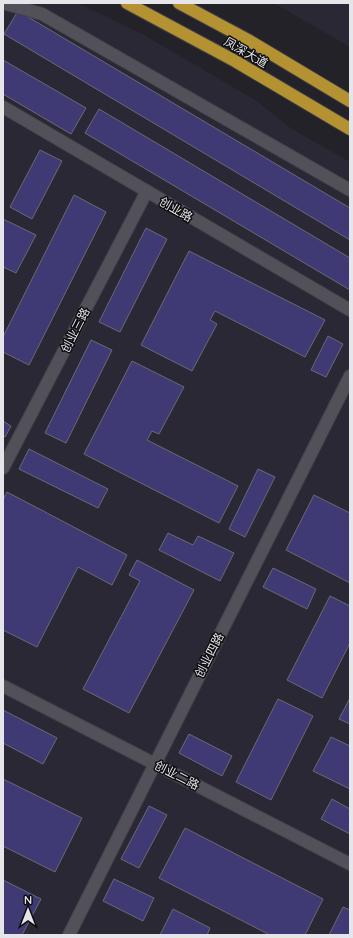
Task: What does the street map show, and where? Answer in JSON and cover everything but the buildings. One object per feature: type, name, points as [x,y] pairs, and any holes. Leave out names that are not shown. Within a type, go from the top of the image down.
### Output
[{"type":"highway","name":"凤深大道","points":[[127,3],[235,61],[350,129]]},
{"type":"highway","name":"凤深大道","points":[[179,3],[248,40],[350,101]]},
{"type":"street","points":[[3,3],[42,14],[350,190]]},
{"type":"street","name":"创业路","points":[[3,107],[350,310]]},
{"type":"street","name":"创业三路","points":[[3,468],[147,191]]},
{"type":"street","name":"创业四路","points":[[69,935],[350,376]]},
{"type":"street","name":"创业二路","points":[[3,686],[350,864]]},
{"type":"shaded area","points":[[3,3],[78,3],[144,35],[255,100],[292,129],[350,162],[350,935],[3,935]]},
{"type":"shaded area","points":[[274,3],[350,3],[350,47]]}]
